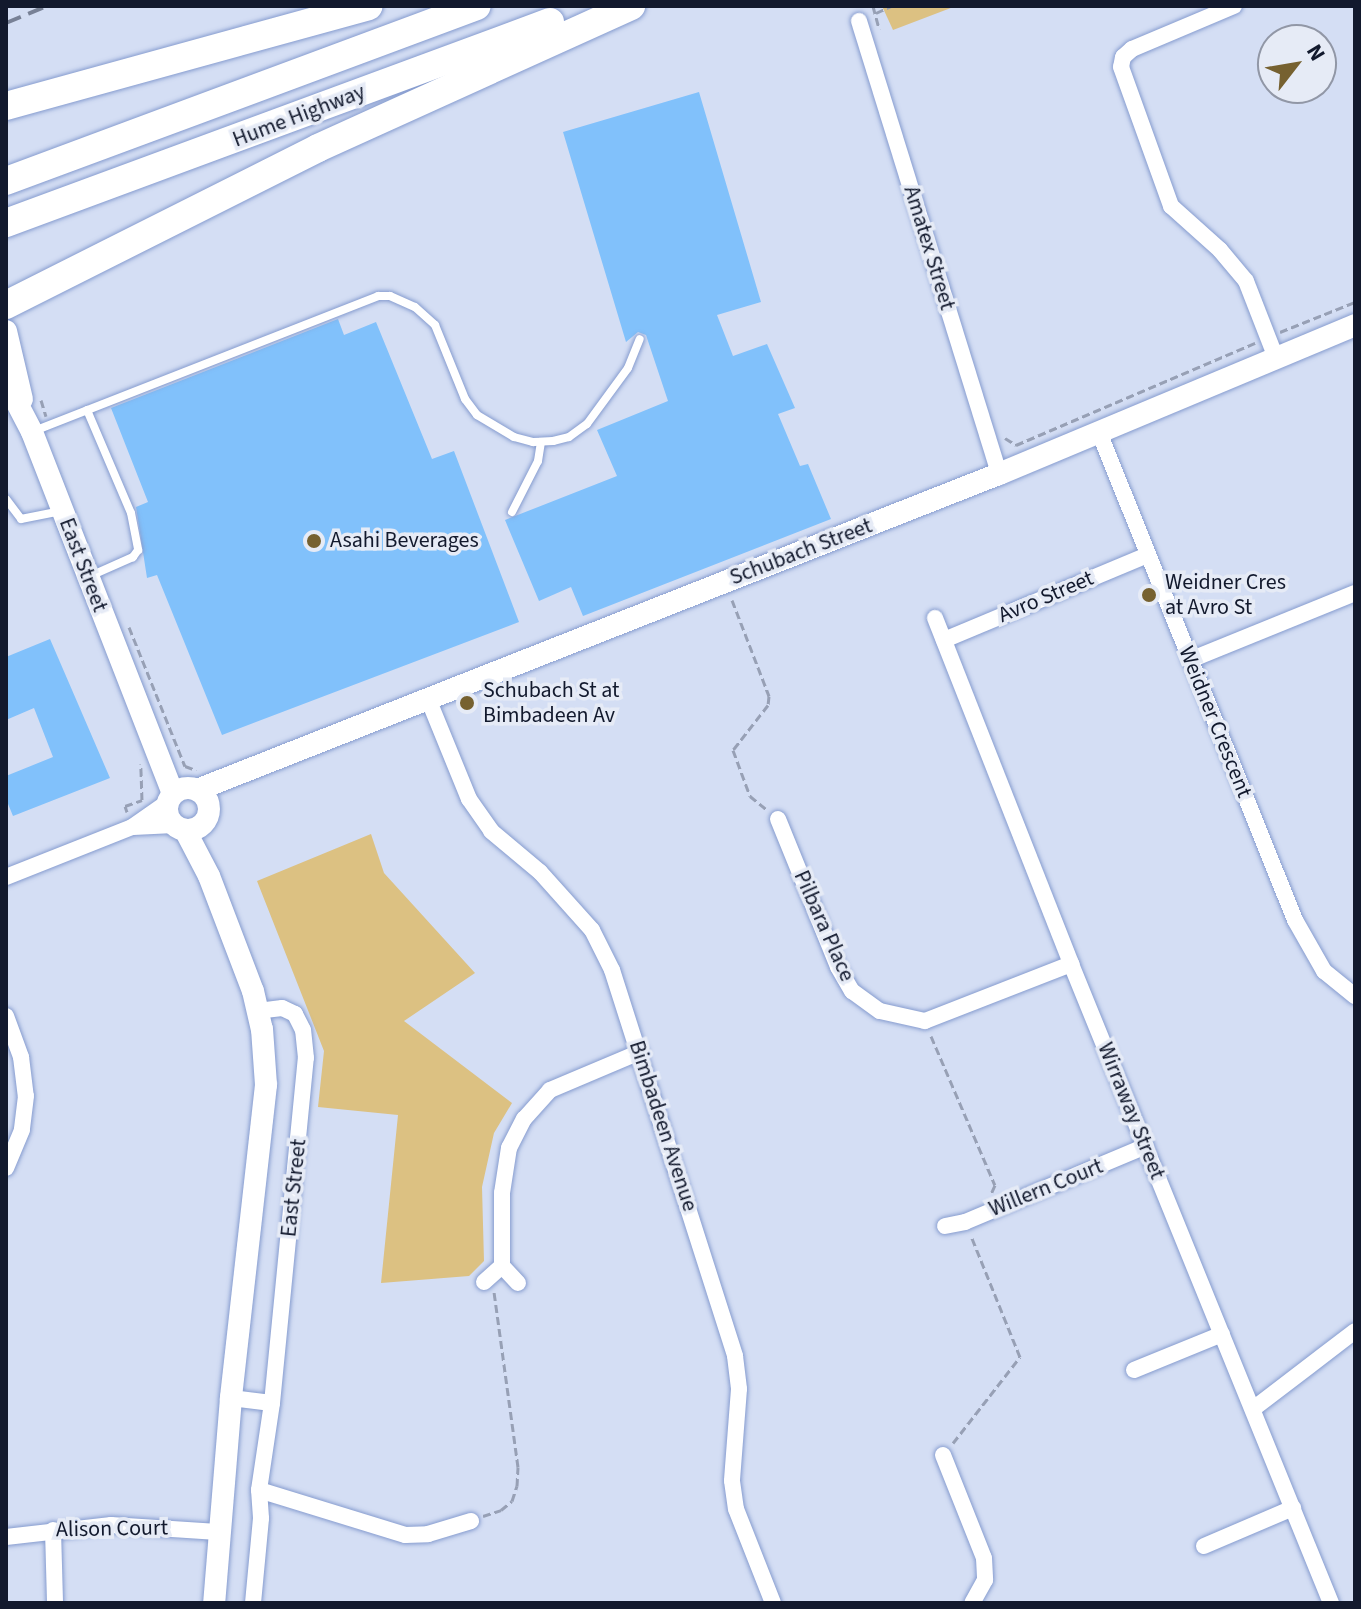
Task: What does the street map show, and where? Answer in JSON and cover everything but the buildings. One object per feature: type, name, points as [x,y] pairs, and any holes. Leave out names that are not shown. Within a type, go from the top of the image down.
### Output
[{"type":"highway","points":[[6,106],[368,6]]},
{"type":"highway","name":"Hume Highway","points":[[6,181],[477,6]]},
{"type":"highway","name":"Hume Highway","points":[[6,223],[592,6]]},
{"type":"highway","points":[[6,305],[318,148],[631,6]]},
{"type":"main road","name":"Schubach Street","points":[[186,789],[244,772],[429,701],[999,474],[1099,432],[1273,347],[1355,325]]},
{"type":"main road","name":"East Street","points":[[6,331],[30,423],[87,577],[165,750],[186,789]]},
{"type":"main road","name":"East Street","points":[[6,382],[30,423]]},
{"type":"main road","name":"Schubach Street","points":[[193,821],[244,772]]},
{"type":"main road","points":[[186,789],[203,795],[193,821],[167,815],[186,789]]},
{"type":"main road","name":"East Street","points":[[193,821],[209,876],[258,1011],[266,1085],[231,1398],[214,1603]]},
{"type":"street","points":[[1234,6],[1119,55],[1123,75],[1171,206],[1233,263],[1246,281],[1273,347]]},
{"type":"street","name":"Amatex Street","points":[[859,21],[999,474]]},
{"type":"street","name":"Weidner Crescent","points":[[1099,432],[1306,944],[1324,971],[1355,996]]},
{"type":"street","name":"Avro Street","points":[[944,640],[1147,555]]},
{"type":"street","points":[[1190,660],[1355,593]]},
{"type":"street","name":"Wirraway Street","points":[[935,618],[1071,964],[1331,1603]]},
{"type":"street","name":"Bimbadeen Avenue","points":[[429,701],[469,799],[491,831],[540,872],[592,930],[612,970],[735,1356],[739,1389],[732,1481],[736,1509],[773,1603]]},
{"type":"street","name":"Schubach Street","points":[[6,877],[132,827],[186,789]]},
{"type":"street","name":"Pilbara Place","points":[[778,819],[838,967],[852,991],[880,1011],[925,1021]]},
{"type":"street","name":"Schubach Street","points":[[132,827],[193,821]]},
{"type":"street","points":[[925,1021],[1071,964]]},
{"type":"street","name":"East Street","points":[[253,1603],[261,1518],[259,1490],[272,1403],[306,1047],[300,1020],[293,1011],[282,1008],[258,1011]]},
{"type":"street","points":[[6,1016],[21,1057],[26,1096],[22,1130],[6,1168]]},
{"type":"street","points":[[518,1283],[493,1275],[503,1170],[509,1148],[524,1119],[550,1090],[640,1052]]},
{"type":"street","name":"Willern Court","points":[[945,1226],[965,1222],[1146,1146]]},
{"type":"street","points":[[1253,1409],[1355,1331]]},
{"type":"street","points":[[1134,1370],[1222,1334]]},
{"type":"street","points":[[231,1398],[272,1403]]},
{"type":"street","points":[[943,1455],[984,1558],[985,1580],[972,1603]]},
{"type":"street","points":[[259,1490],[397,1533],[428,1534],[471,1521]]},
{"type":"street","points":[[1204,1546],[1293,1508]]},
{"type":"street","name":"Alison Court","points":[[6,1537],[53,1530],[158,1526],[218,1532]]},
{"type":"street","points":[[53,1530],[55,1603]]},
{"type":"lane","points":[[30,423],[87,410],[366,298],[390,296],[415,307],[435,325],[465,399],[477,415],[514,437],[541,442],[569,437],[587,424],[628,368],[640,339]]},
{"type":"lane","points":[[87,410],[131,513],[138,550],[133,557],[87,577]]},
{"type":"lane","points":[[512,512],[538,461],[541,442]]},
{"type":"lane","points":[[7,505],[21,519],[62,511]]},
{"type":"path","points":[[873,6],[881,39]]},
{"type":"path","points":[[859,21],[891,6]]},
{"type":"path","points":[[1005,437],[1016,445],[1273,347],[1355,302]]},
{"type":"path","points":[[30,423],[37,389]]},
{"type":"path","points":[[724,581],[769,696],[768,705],[733,750],[750,796],[778,819]]},
{"type":"path","points":[[129,627],[165,750],[185,766],[186,789]]},
{"type":"path","points":[[132,827],[125,806],[142,800],[144,784],[140,760],[165,750]]},
{"type":"path","points":[[925,1021],[995,1185],[982,1214]]},
{"type":"path","points":[[943,1455],[1020,1357],[965,1222]]},
{"type":"path","points":[[471,1521],[501,1510],[512,1501],[517,1486],[518,1467],[493,1275]]},
{"type":"shaded area","points":[[882,6],[956,6],[893,30]]},
{"type":"shaded area","points":[[371,834],[384,873],[475,973],[404,1021],[512,1103],[494,1133],[482,1187],[484,1261],[469,1276],[381,1283],[398,1115],[318,1107],[324,1051],[257,881]]},
{"type":"railway","points":[[6,23],[47,6]]},
{"type":"place","name":"Asahi Beverages","points":[[314,541]]},
{"type":"place","name":"Weidner Cres at Avro St","points":[[1149,595]]},
{"type":"place","name":"Schubach St at Bimbadeen Av","points":[[467,703]]}]
